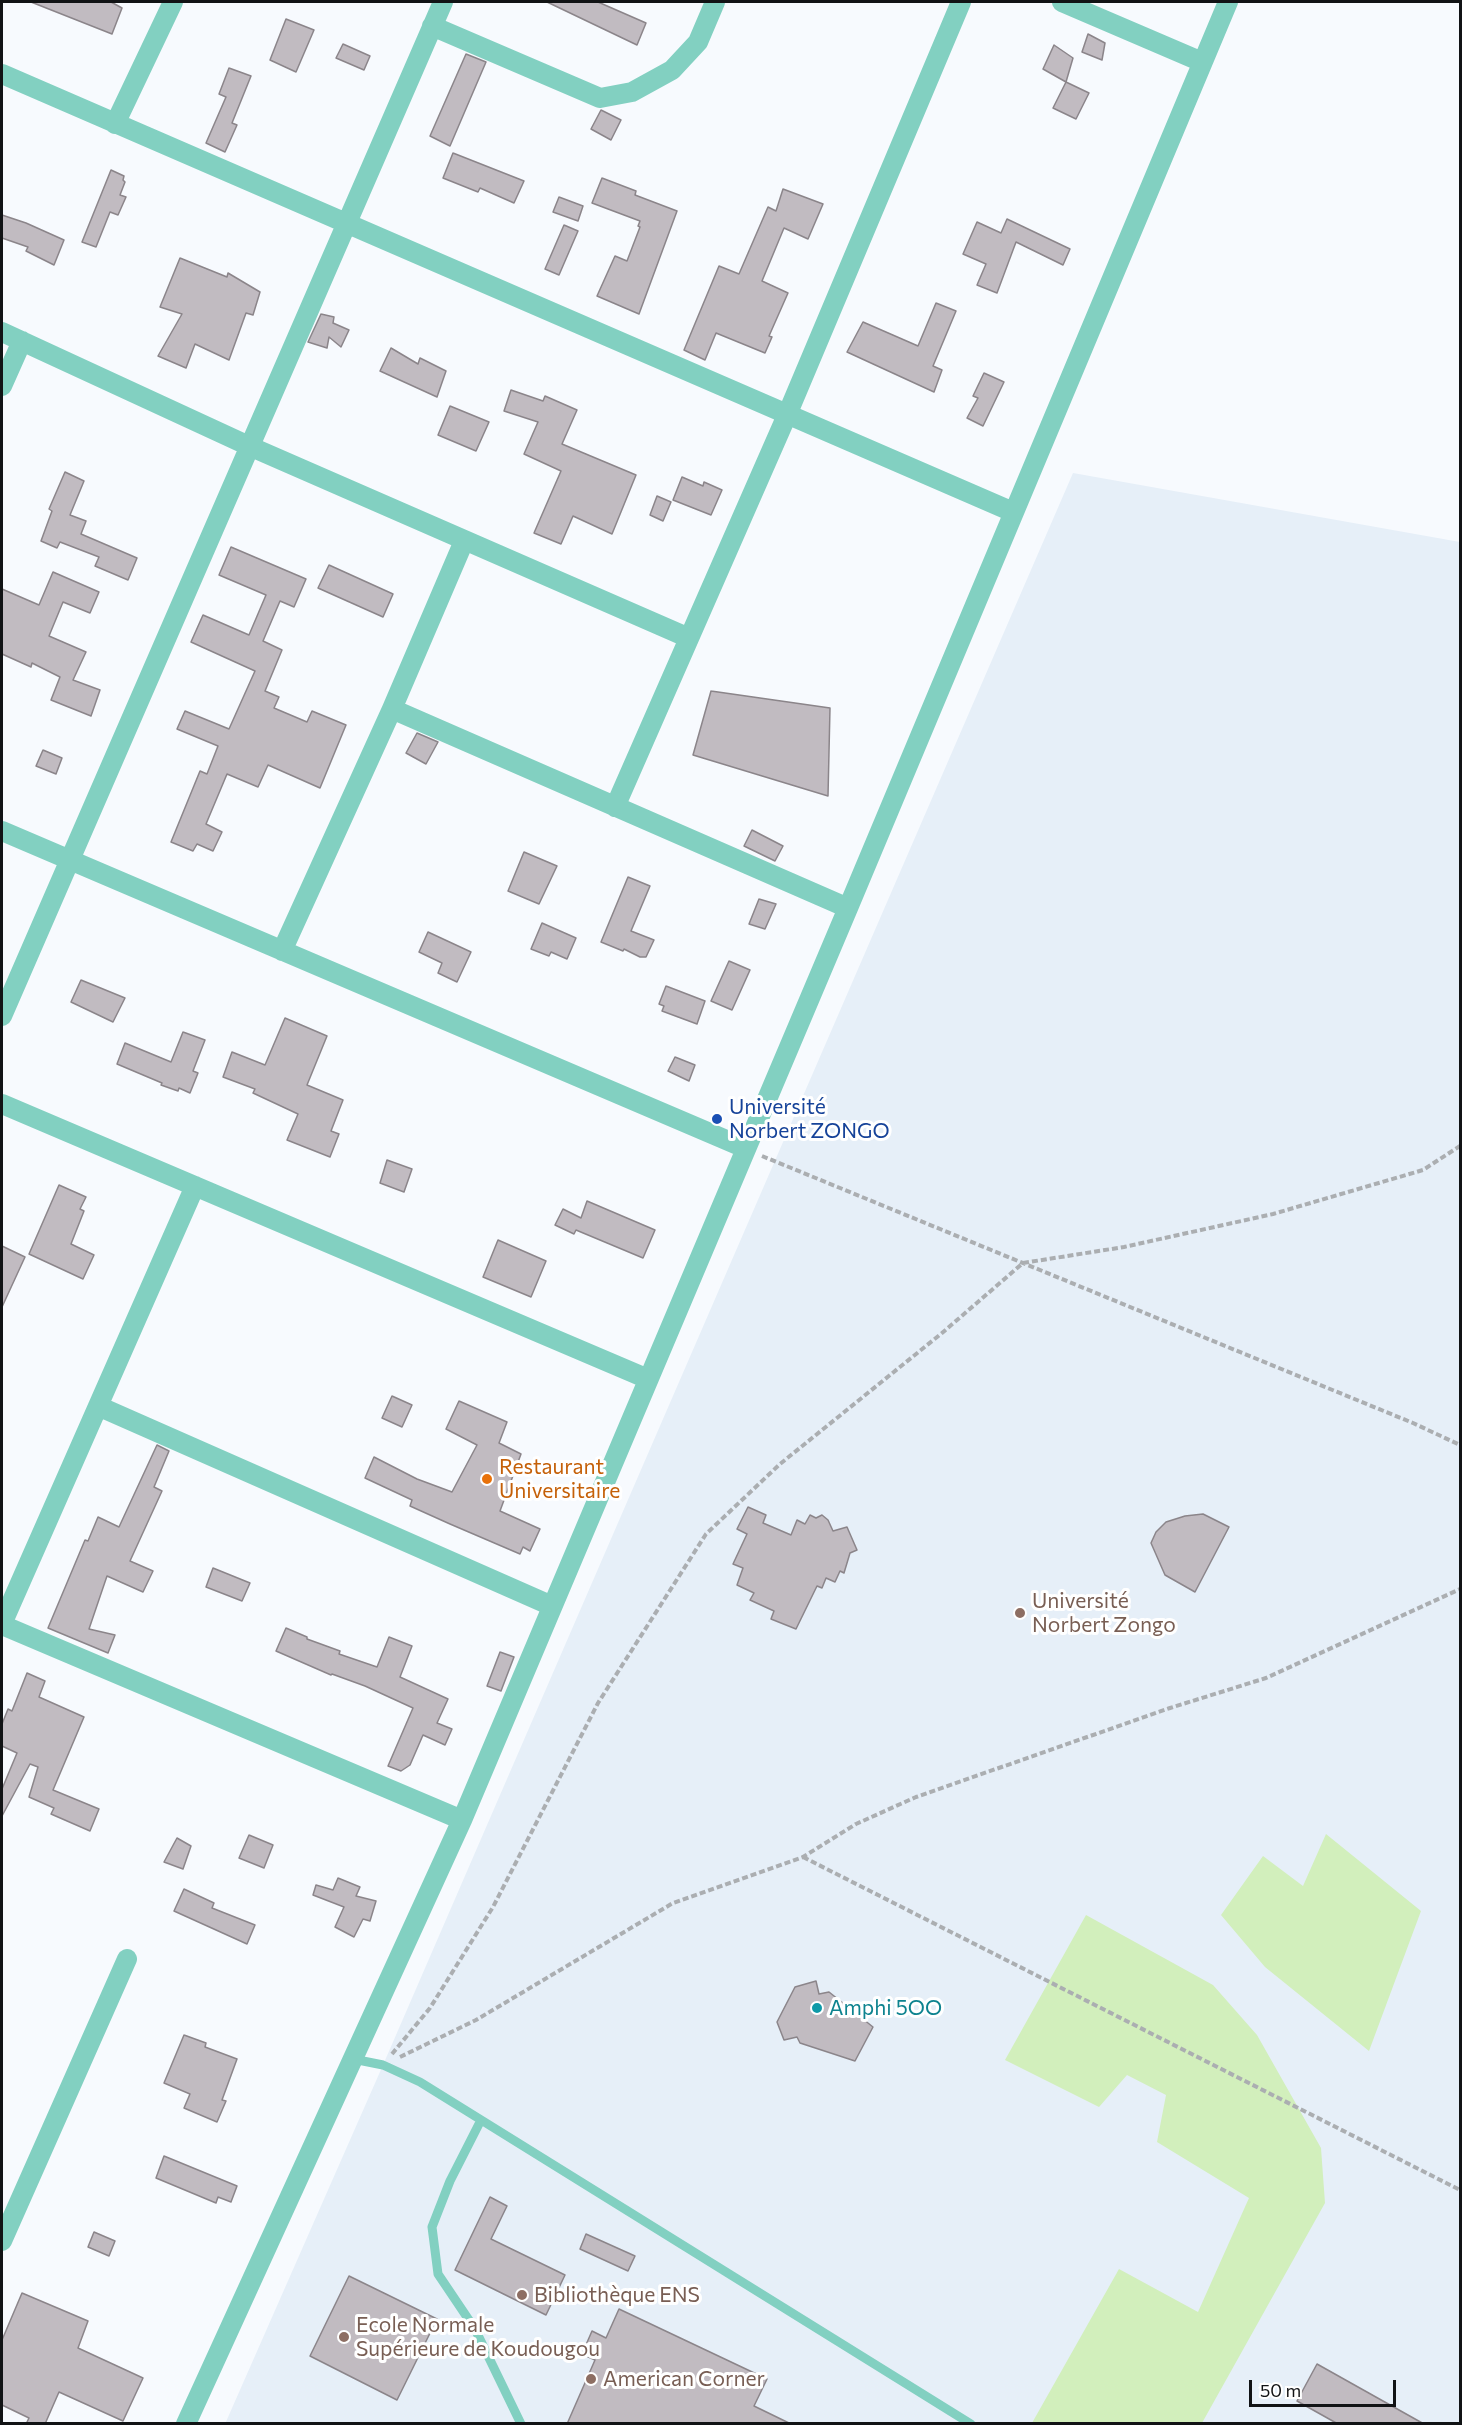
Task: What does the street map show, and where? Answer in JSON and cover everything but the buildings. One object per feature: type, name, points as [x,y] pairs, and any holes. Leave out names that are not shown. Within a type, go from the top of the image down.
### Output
[{"type":"street","points":[[115,124],[173,2]]},
{"type":"street","points":[[2,1016],[443,2]]},
{"type":"street","points":[[432,26],[600,98],[632,92],[672,70],[698,42],[715,2]]},
{"type":"street","points":[[615,807],[787,414],[961,2]]},
{"type":"street","points":[[1062,2],[1202,62]]},
{"type":"street","points":[[186,2424],[462,1820],[848,908],[1227,2]]},
{"type":"street","points":[[2,74],[1013,512]]},
{"type":"street","points":[[2,332],[249,446],[689,638]]},
{"type":"street","points":[[2,386],[22,341]]},
{"type":"street","points":[[282,951],[392,709],[464,541]]},
{"type":"street","points":[[392,709],[848,908]]},
{"type":"street","points":[[2,831],[745,1148]]},
{"type":"street","points":[[2,1104],[648,1379]]},
{"type":"street","points":[[195,1186],[2,1624],[462,1820]]},
{"type":"street","points":[[98,1406],[552,1606]]},
{"type":"street","points":[[2,2241],[127,1959]]},
{"type":"lane","points":[[353,2059],[383,2065],[420,2082],[970,2424]]},
{"type":"lane","points":[[481,2120],[450,2181],[432,2227],[438,2274],[475,2329],[520,2424]]},
{"type":"path","points":[[383,2065],[430,2008],[493,1907],[598,1703],[706,1534],[780,1464],[942,1334],[1023,1263],[1124,1247],[1274,1214],[1423,1170],[1461,1146]]},
{"type":"path","points":[[745,1148],[1461,1445]]},
{"type":"path","points":[[383,2065],[476,2020],[673,1902],[803,1857],[856,1824],[916,1797],[1170,1708],[1266,1678],[1461,1588]]},
{"type":"path","points":[[803,1857],[1461,2190]]},
{"type":"shaded area","name":"Université Norbert Zongo","points":[[1073,473],[1460,542],[1460,2423],[225,2424],[383,2065]]},
{"type":"green space","points":[[1326,1834],[1421,1911],[1369,2051],[1265,1967],[1221,1915],[1263,1856],[1303,1886]]},
{"type":"green space","points":[[1086,1915],[1213,1985],[1257,2035],[1321,2148],[1325,2203],[1202,2423],[1032,2423],[1119,2269],[1198,2312],[1249,2198],[1157,2142],[1166,2095],[1127,2075],[1099,2107],[1005,2060]]},
{"type":"place","name":"Université Norbert ZONGO","points":[[717,1119]]},
{"type":"place","name":"Restaurant Universitaire","points":[[487,1479]]},
{"type":"place","name":"Université Norbert Zongo","points":[[1020,1613]]},
{"type":"place","name":"Amphi 5OO","points":[[817,2008]]},
{"type":"place","name":"Bibliothèque ENS","points":[[522,2295]]},
{"type":"place","name":"Ecole Normale Supérieure de Koudougou","points":[[344,2337]]},
{"type":"place","name":"American Corner","points":[[591,2379]]}]
